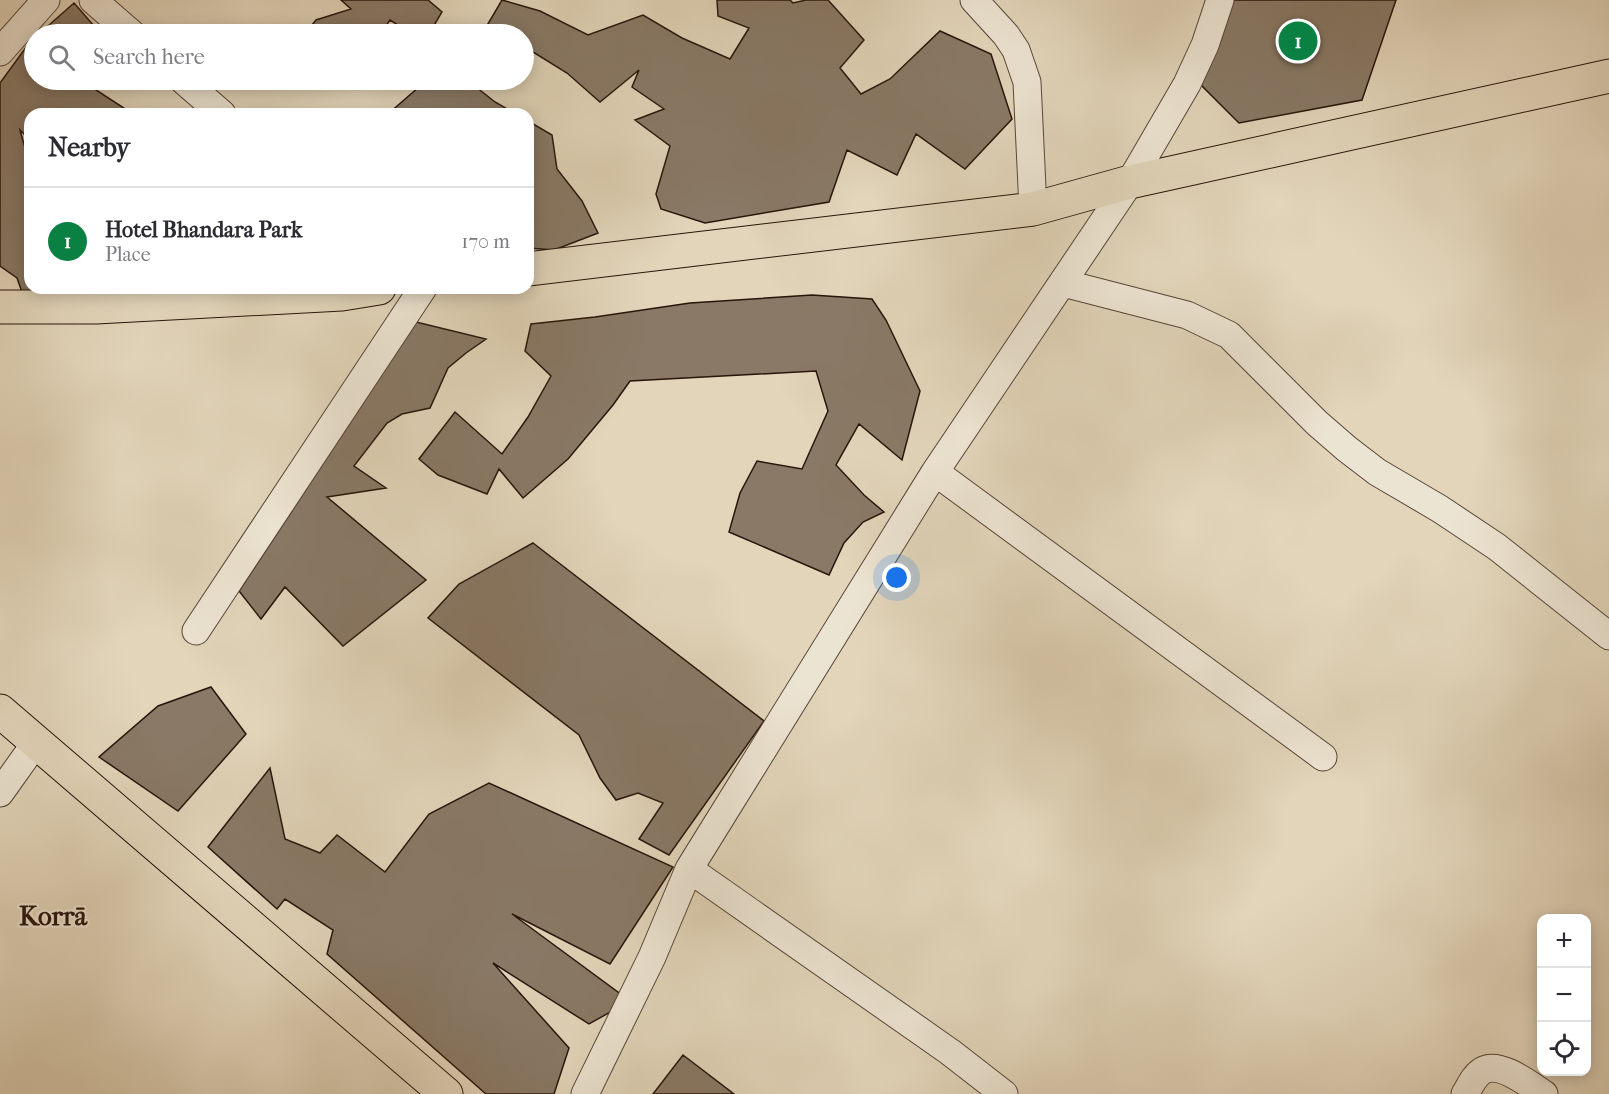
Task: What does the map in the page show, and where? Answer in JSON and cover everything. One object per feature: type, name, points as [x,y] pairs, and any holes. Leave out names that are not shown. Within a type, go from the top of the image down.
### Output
[{"type":"main road","points":[[534,268],[1032,209],[1130,182],[1609,76]]},
{"type":"main road","points":[[0,307],[96,307],[294,294]]},
{"type":"main road","points":[[0,711],[446,1094]]},
{"type":"street","points":[[25,24],[46,0]]},
{"type":"street","points":[[93,0],[121,24]]},
{"type":"street","points":[[974,0],[1006,35],[1016,50],[1027,82],[1032,209]]},
{"type":"street","points":[[585,1094],[652,957],[689,869],[935,472],[1130,182],[1187,84],[1205,45],[1220,0]]},
{"type":"street","points":[[0,52],[24,25]]},
{"type":"street","points":[[194,90],[215,108]]},
{"type":"street","points":[[1063,283],[1187,315],[1229,335],[1317,423],[1347,449],[1377,472],[1440,509],[1497,547],[1609,636]]},
{"type":"street","points":[[196,631],[419,294]]},
{"type":"street","points":[[935,472],[1323,757]]},
{"type":"street","points":[[0,793],[37,741]]},
{"type":"street","points":[[689,869],[950,1052],[1004,1094]]},
{"type":"street","points":[[1465,1094],[1474,1078],[1488,1068],[1496,1068],[1512,1074],[1544,1094]]},
{"type":"building","points":[[341,0],[428,0],[442,12],[435,24],[396,24],[390,20],[387,24],[313,24],[316,20],[351,9]]},
{"type":"building","points":[[502,0],[540,11],[588,35],[643,15],[682,38],[730,59],[749,28],[718,16],[717,0],[790,0],[793,3],[806,0],[828,0],[864,40],[840,68],[861,94],[890,79],[940,31],[991,54],[1012,119],[965,169],[916,134],[897,175],[847,150],[829,202],[705,223],[661,209],[656,194],[670,146],[635,120],[664,109],[632,87],[639,70],[600,102],[567,73],[534,53],[534,24],[488,24]]},
{"type":"building","points":[[1228,0],[1396,0],[1362,100],[1239,123],[1199,83]]},
{"type":"building","points":[[74,3],[92,24],[50,24]]},
{"type":"building","points":[[24,50],[24,90],[96,90],[124,108],[24,108],[24,134],[20,130],[24,144],[24,292],[17,278],[0,266],[0,83]]},
{"type":"building","points":[[416,90],[480,90],[506,108],[395,108]]},
{"type":"building","points":[[534,124],[552,135],[557,169],[582,201],[598,233],[554,250],[534,248]]},
{"type":"building","points":[[30,294],[49,294],[46,298]]},
{"type":"building","points":[[812,295],[872,299],[886,320],[920,391],[902,460],[859,424],[836,465],[864,495],[884,512],[863,522],[844,543],[829,575],[729,532],[740,493],[757,461],[802,469],[828,411],[816,371],[630,381],[568,459],[523,498],[499,469],[487,494],[438,475],[419,459],[455,412],[502,454],[528,417],[551,376],[525,351],[531,324],[690,303]]},
{"type":"building","points":[[416,322],[486,339],[448,368],[430,408],[402,414],[387,423],[354,466],[386,488],[327,497],[426,580],[343,646],[285,587],[261,619],[239,591]]},
{"type":"building","points":[[533,543],[764,721],[669,855],[639,839],[663,803],[638,793],[616,800],[600,778],[579,735],[428,618],[459,584]]},
{"type":"building","points":[[211,687],[246,734],[178,811],[99,757],[158,706]]},
{"type":"building","points":[[270,768],[285,839],[320,853],[337,835],[385,872],[429,814],[489,783],[673,867],[610,964],[512,914],[630,1001],[589,1024],[493,963],[569,1048],[554,1094],[486,1094],[327,954],[333,930],[285,899],[277,909],[208,847]]},
{"type":"building","points":[[683,1055],[734,1094],[653,1094]]},
{"type":"place","name":"Hotel Bhandara Park","points":[[1298,41]]},
{"type":"district","name":"Korrā","points":[[53,916]]}]
